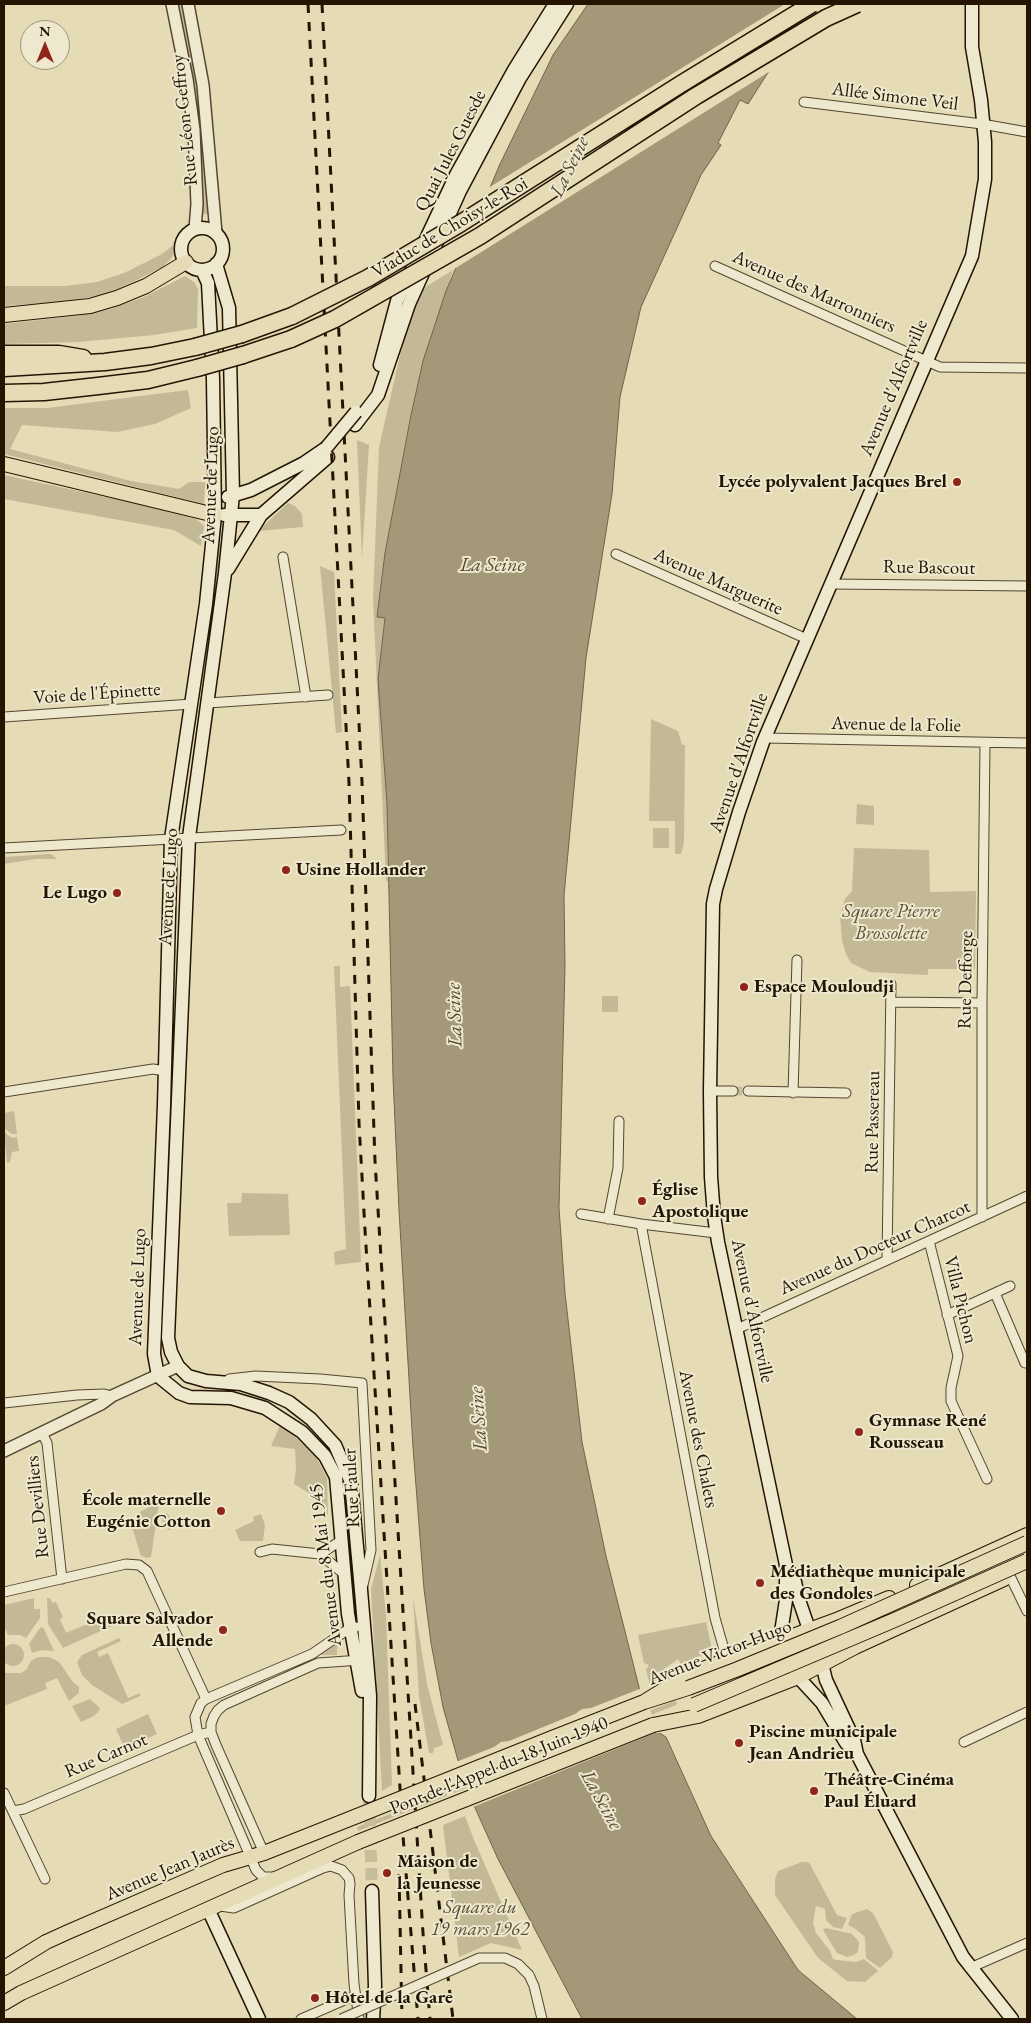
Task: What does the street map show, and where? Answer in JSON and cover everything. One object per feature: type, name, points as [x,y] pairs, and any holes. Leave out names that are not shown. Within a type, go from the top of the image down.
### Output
[{"type":"highway","name":"Viaduc de Choisy-le-Roi","points":[[105,362],[151,356],[196,347],[242,334],[292,316],[368,278],[453,228],[812,4]]},
{"type":"highway","name":"Viaduc de Choisy-le-Roi","points":[[4,393],[44,392],[148,380],[243,355],[335,319],[480,236],[696,96],[826,18],[857,4]]},
{"type":"highway","points":[[4,354],[59,354],[105,362]]},
{"type":"highway","points":[[4,368],[105,362]]},
{"type":"main road","name":"Quai Jules Guesde","points":[[356,419],[371,393],[397,301],[456,175],[514,70],[555,4]]},
{"type":"main road","name":"Quai Jules Guesde","points":[[226,573],[261,515],[327,453],[378,395],[409,304],[460,191],[520,78],[567,4]]},
{"type":"main road","name":"Avenue d'Alfortville","points":[[780,1639],[786,1600],[786,1565],[716,1233],[711,1177],[710,1091],[713,904],[739,812],[765,738],[972,256],[985,179],[985,142],[972,47],[972,4]]},
{"type":"main road","points":[[195,229],[206,229],[216,233],[220,239],[223,252],[216,264],[202,270],[196,269],[186,262],[183,257],[182,244],[189,232],[195,229]]},
{"type":"main road","points":[[4,315],[90,306],[117,298],[146,286],[186,262]]},
{"type":"main road","name":"Avenue de Lugo","points":[[178,1366],[171,1352],[168,1338],[189,837],[226,573],[233,495],[232,378],[229,308],[216,264]]},
{"type":"main road","name":"Avenue de Lugo","points":[[163,1380],[154,1354],[165,1070],[171,839],[206,604],[216,509],[213,379],[208,283],[202,270]]},
{"type":"main road","name":"Quai Jules Guesde","points":[[216,509],[233,495],[250,490],[327,453]]},
{"type":"main road","points":[[4,464],[216,509],[231,515],[261,515]]},
{"type":"main road","points":[[178,1366],[188,1376],[206,1381]]},
{"type":"main road","name":"Avenue du 8 Mai 1945","points":[[163,1380],[179,1393],[190,1397],[231,1398],[265,1408],[302,1432],[325,1456],[336,1477],[350,1628],[362,1660],[370,1696],[369,1796]]},
{"type":"main road","name":"Avenue du 8 Mai 1945","points":[[206,1381],[241,1384],[289,1402],[311,1419],[335,1445],[351,1482],[364,1625],[362,1660]]},
{"type":"main road","name":"Avenue Victor Hugo","points":[[644,1702],[684,1677],[880,1602],[1027,1535]]},
{"type":"main road","name":"Avenue Victor Hugo","points":[[644,1702],[688,1688],[772,1655],[1027,1543]]},
{"type":"main road","name":"Avenue Victor Hugo","points":[[654,1725],[743,1683],[897,1619],[1027,1561]]},
{"type":"main road","name":"Avenue d'Alfortville","points":[[786,1565],[795,1582],[808,1629],[823,1663],[826,1680],[854,1740],[857,1754]]},
{"type":"main road","points":[[654,1725],[698,1716],[798,1676],[855,1647],[1027,1568]]},
{"type":"main road","points":[[780,1639],[798,1676],[822,1703],[846,1743],[857,1754],[970,1968],[1012,2019]]},
{"type":"main road","name":"Pont de l'Appel du 18 Juin 1940","points":[[357,1816],[644,1702]]},
{"type":"main road","name":"Pont de l'Appel du 18 Juin 1940","points":[[284,1876],[358,1842],[654,1725]]},
{"type":"main road","name":"Avenue Jean Jaurès","points":[[4,1968],[32,1950],[68,1932],[223,1865],[264,1853],[357,1816]]},
{"type":"main road","points":[[4,2003],[21,1993],[284,1876]]},
{"type":"main road","points":[[372,1891],[375,1986],[373,2019]]},
{"type":"main road","points":[[214,1908],[259,2019]]},
{"type":"street","name":"Rue Léon Geffroy","points":[[172,4],[187,79],[194,130],[197,204],[195,229]]},
{"type":"street","name":"Rue Léon Geffroy","points":[[188,4],[203,85],[216,233]]},
{"type":"street","name":"Allée Simone Veil","points":[[804,102],[982,124],[1027,132]]},
{"type":"street","name":"Avenue des Marronniers","points":[[715,266],[940,366],[1027,368]]},
{"type":"street","name":"Avenue Marguerite","points":[[616,554],[807,639]]},
{"type":"street","points":[[283,557],[306,697]]},
{"type":"street","name":"Rue Bascout","points":[[831,584],[1027,586]]},
{"type":"street","points":[[208,702],[328,695]]},
{"type":"street","name":"Voie de l'Épinette","points":[[4,717],[192,704]]},
{"type":"street","name":"Avenue de la Folie","points":[[765,738],[1027,743]]},
{"type":"street","name":"Rue Defforge","points":[[982,1217],[985,743]]},
{"type":"street","points":[[4,848],[341,830]]},
{"type":"street","points":[[793,1092],[796,960]]},
{"type":"street","name":"Rue Passereau","points":[[887,1260],[892,984]]},
{"type":"street","points":[[891,1002],[982,1003]]},
{"type":"street","points":[[4,1092],[153,1069],[165,1070]]},
{"type":"street","points":[[710,1091],[733,1091]]},
{"type":"street","points":[[748,1091],[846,1093]]},
{"type":"street","points":[[608,1219],[618,1168],[619,1121]]},
{"type":"street","name":"Avenue du Docteur Charcot","points":[[736,1329],[1027,1196]]},
{"type":"street","points":[[581,1214],[641,1224],[716,1233]]},
{"type":"street","name":"Avenue des Chalets","points":[[641,1224],[715,1618],[727,1660]]},
{"type":"street","name":"Villa Pichon","points":[[929,1241],[958,1356],[951,1401],[987,1479]]},
{"type":"street","points":[[947,1315],[1010,1286]]},
{"type":"street","points":[[995,1293],[1025,1363]]},
{"type":"street","points":[[4,1451],[101,1404],[112,1396],[163,1380],[178,1366]]},
{"type":"street","name":"Rue Fauler","points":[[206,1381],[256,1376],[362,1383],[371,1550],[361,1590]]},
{"type":"street","points":[[4,1403],[77,1395],[104,1394],[112,1396]]},
{"type":"street","name":"Rue Devilliers","points":[[42,1433],[47,1443],[62,1579]]},
{"type":"street","points":[[320,1554],[342,1540]]},
{"type":"street","points":[[260,1552],[272,1548],[320,1554],[344,1574]]},
{"type":"street","points":[[4,1592],[126,1564],[139,1565],[147,1571],[206,1699]]},
{"type":"street","points":[[1010,1576],[1027,1612]]},
{"type":"street","points":[[284,1876],[263,1877],[256,1870],[195,1728],[194,1717],[206,1699],[312,1654],[350,1628],[364,1625]]},
{"type":"street","points":[[264,1853],[211,1732],[214,1716],[224,1705],[318,1663],[362,1660]]},
{"type":"street","points":[[964,1742],[1027,1712]]},
{"type":"street","name":"Rue Carnot","points":[[14,1811],[24,1809],[198,1735],[211,1732]]},
{"type":"street","points":[[4,1793],[45,1879]]},
{"type":"street","points":[[214,1908],[234,1908],[328,1866],[338,1868],[345,1873],[350,1881],[349,1895],[359,2019]]},
{"type":"street","points":[[970,1968],[1027,1943]]},
{"type":"street","points":[[339,2019],[479,1958],[505,1958],[518,1964],[529,1976],[534,1986],[542,2019]]},
{"type":"street","points":[[301,2019],[356,1995]]},
{"type":"green space","points":[[178,4],[183,4],[200,97],[209,214],[202,214],[198,120]]},
{"type":"green space","points":[[177,237],[176,249],[171,259],[162,267],[103,295],[60,302],[4,306],[4,286],[65,286],[97,282],[124,273],[162,254],[172,246]]},
{"type":"green space","points":[[453,270],[423,361],[411,415],[385,553],[377,617],[385,618],[378,679],[387,804],[388,881],[386,881],[373,599],[379,447],[414,294]]},
{"type":"green space","points":[[185,276],[194,282],[198,289],[197,328],[154,335],[78,342],[4,344],[4,324],[74,316],[110,309],[144,297]]},
{"type":"green space","points":[[188,390],[191,408],[155,424],[117,432],[22,425],[10,449],[131,481],[179,489],[189,482],[205,482],[204,504],[4,454],[4,408],[47,408]]},
{"type":"green space","points":[[357,440],[369,445],[362,559]]},
{"type":"green space","points":[[4,475],[138,504],[196,519],[204,526],[201,546],[174,530],[4,499]]},
{"type":"green space","points":[[288,503],[295,506],[302,514],[303,527],[258,531]]},
{"type":"green space","points":[[224,543],[202,721],[197,721],[211,634],[219,545]]},
{"type":"green space","points":[[320,566],[334,572],[342,732],[336,733]]},
{"type":"green space","points":[[651,719],[678,731],[682,745],[685,745],[684,842],[681,854],[675,854],[675,821],[649,821]]},
{"type":"green space","points":[[857,804],[874,806],[874,825],[856,824]]},
{"type":"green space","points":[[653,828],[669,828],[669,848],[653,848]]},
{"type":"green space","name":"Square Pierre Brossolette","points":[[854,848],[929,850],[930,892],[976,891],[975,969],[928,969],[928,975],[870,972],[851,963],[842,941],[840,916],[845,899],[852,891]]},
{"type":"green space","points":[[51,854],[57,859],[36,859],[4,864],[4,857]]},
{"type":"green space","points":[[334,966],[340,966],[340,987],[350,986],[361,1262],[335,1265],[334,1252],[346,1249]]},
{"type":"green space","points":[[602,996],[618,996],[618,1012],[602,1012]]},
{"type":"green space","points":[[14,1111],[17,1134],[12,1134],[4,1128],[4,1113]]},
{"type":"green space","points":[[4,1132],[12,1138],[17,1137],[19,1151],[12,1152],[10,1162],[7,1163]]},
{"type":"green space","points":[[242,1193],[288,1194],[290,1235],[229,1236],[227,1203],[241,1203]]},
{"type":"green space","points":[[281,1423],[316,1457],[327,1478],[328,1515],[324,1513],[317,1498],[294,1484],[296,1468],[295,1449],[271,1446]]},
{"type":"green space","points":[[159,1503],[151,1557],[147,1558],[141,1556],[131,1524],[141,1511]]},
{"type":"green space","points":[[167,1513],[174,1523],[173,1529],[169,1530],[162,1521],[162,1514]]},
{"type":"green space","points":[[261,1514],[265,1525],[263,1541],[240,1541],[235,1530],[254,1521],[253,1517]]},
{"type":"green space","points":[[380,1555],[386,1615],[392,1785],[382,1791],[371,1589]]},
{"type":"green space","points":[[413,1597],[427,1684],[443,1745],[434,1748],[433,1753],[429,1753],[419,1696]]},
{"type":"green space","points":[[34,1598],[34,1609],[40,1609],[40,1618],[26,1638],[20,1635],[8,1635],[4,1626],[4,1605]]},
{"type":"green space","points":[[47,1598],[50,1598],[52,1603],[56,1602],[63,1617],[60,1619],[66,1633],[106,1616],[108,1619],[111,1619],[114,1625],[63,1648],[48,1624]]},
{"type":"green space","points":[[706,1622],[711,1645],[707,1653],[681,1664],[678,1659],[664,1669],[668,1673],[650,1685],[646,1670],[649,1665],[644,1663],[638,1635]]},
{"type":"green space","points":[[43,1627],[54,1651],[41,1650],[32,1653],[29,1644],[40,1628]]},
{"type":"green space","points":[[119,1638],[121,1641],[97,1652],[99,1657],[108,1653],[128,1698],[140,1693],[140,1696],[122,1704],[92,1685],[82,1675],[77,1662],[82,1655]]},
{"type":"green space","points":[[337,1643],[337,1655],[321,1655],[321,1652]]},
{"type":"green space","points":[[13,1644],[21,1647],[24,1655],[21,1663],[13,1666],[5,1663],[2,1655],[5,1647]]},
{"type":"green space","points":[[38,1657],[49,1657],[59,1662],[73,1682],[79,1687],[79,1693],[69,1701],[57,1678],[45,1683],[47,1689],[4,1706],[4,1673],[21,1673],[26,1670],[31,1661]]},
{"type":"green space","points":[[90,1699],[100,1710],[94,1716],[81,1722],[72,1706]]},
{"type":"green space","points":[[674,1701],[677,1702],[676,1705],[454,1793],[453,1789]]},
{"type":"green space","points":[[148,1714],[157,1734],[125,1749],[116,1729]]},
{"type":"green space","points":[[446,1792],[447,1796],[358,1831],[357,1827]]},
{"type":"green space","name":"Square du 19 mars 1962","points":[[465,1816],[522,1950],[491,1943],[459,1957],[443,1825]]},
{"type":"green space","points":[[802,1862],[810,1864],[837,1915],[847,1918],[842,1929],[833,1927],[826,1920],[825,1909],[816,1906],[813,1923],[816,1933],[830,1951],[833,1959],[856,1962],[864,1959],[878,1971],[865,1982],[847,1981],[818,1958],[775,1895],[775,1879],[778,1871]]},
{"type":"green space","points":[[867,1909],[873,1913],[893,1952],[892,1957],[880,1968],[866,1958],[865,1937],[848,1925],[852,1914]]},
{"type":"green space","points":[[826,1928],[852,1934],[859,1942],[858,1952],[847,1957],[837,1953],[823,1930]]},
{"type":"water","name":"La Seine","points":[[588,4],[821,4],[776,60],[748,104],[740,100],[718,143],[721,145],[701,175],[641,307],[620,397],[612,494],[586,658],[564,896],[565,966],[559,1208],[565,1293],[582,1442],[606,1556],[640,1691],[655,1730],[666,1737],[711,1836],[798,1970],[857,2019],[582,2019],[498,1859],[476,1810],[459,1764],[443,1707],[431,1643],[424,1589],[413,1447],[399,1210],[393,1078],[387,804],[378,679],[385,618],[377,617],[385,553],[411,415],[423,361],[446,291],[500,164],[553,55]]},
{"type":"pier","points":[[785,4],[823,4],[772,70],[451,271],[485,190]]},
{"type":"pier","points":[[642,1688],[657,1728],[663,1733],[655,1733],[473,1807],[456,1762],[494,1747],[501,1742],[509,1741],[575,1714],[582,1709],[591,1708]]},
{"type":"tunnel","points":[[733,1091],[748,1091]]},
{"type":"tunnel","points":[[369,1796],[372,1891]]},
{"type":"railway","points":[[308,4],[349,783],[359,1123],[403,1836],[418,2019]]},
{"type":"railway","points":[[322,4],[362,782],[375,1161],[430,2019]]},
{"type":"railway","points":[[415,1704],[453,2019]]},
{"type":"railway","points":[[399,1874],[402,2019]]},
{"type":"place","name":"Lycée polyvalent Jacques Brel","points":[[957,482]]},
{"type":"place","name":"Usine Hollander","points":[[286,870]]},
{"type":"place","name":"Le Lugo","points":[[117,893]]},
{"type":"place","name":"Espace Mouloudji","points":[[744,987]]},
{"type":"place","name":"Église Apostolique","points":[[642,1201]]},
{"type":"place","name":"Gymnase René Rousseau","points":[[859,1432]]},
{"type":"place","name":"École maternelle Eugénie Cotton","points":[[221,1511]]},
{"type":"place","name":"Médiathèque municipale des Gondoles","points":[[760,1583]]},
{"type":"place","name":"Square Salvador Allende","points":[[223,1630]]},
{"type":"place","name":"Piscine municipale Jean Andrieu","points":[[739,1743]]},
{"type":"place","name":"Théâtre-Cinéma Paul Éluard","points":[[814,1791]]},
{"type":"place","name":"Maison de la Jeunesse","points":[[387,1873]]},
{"type":"place","name":"Hôtel de la Gare","points":[[315,1998]]}]
